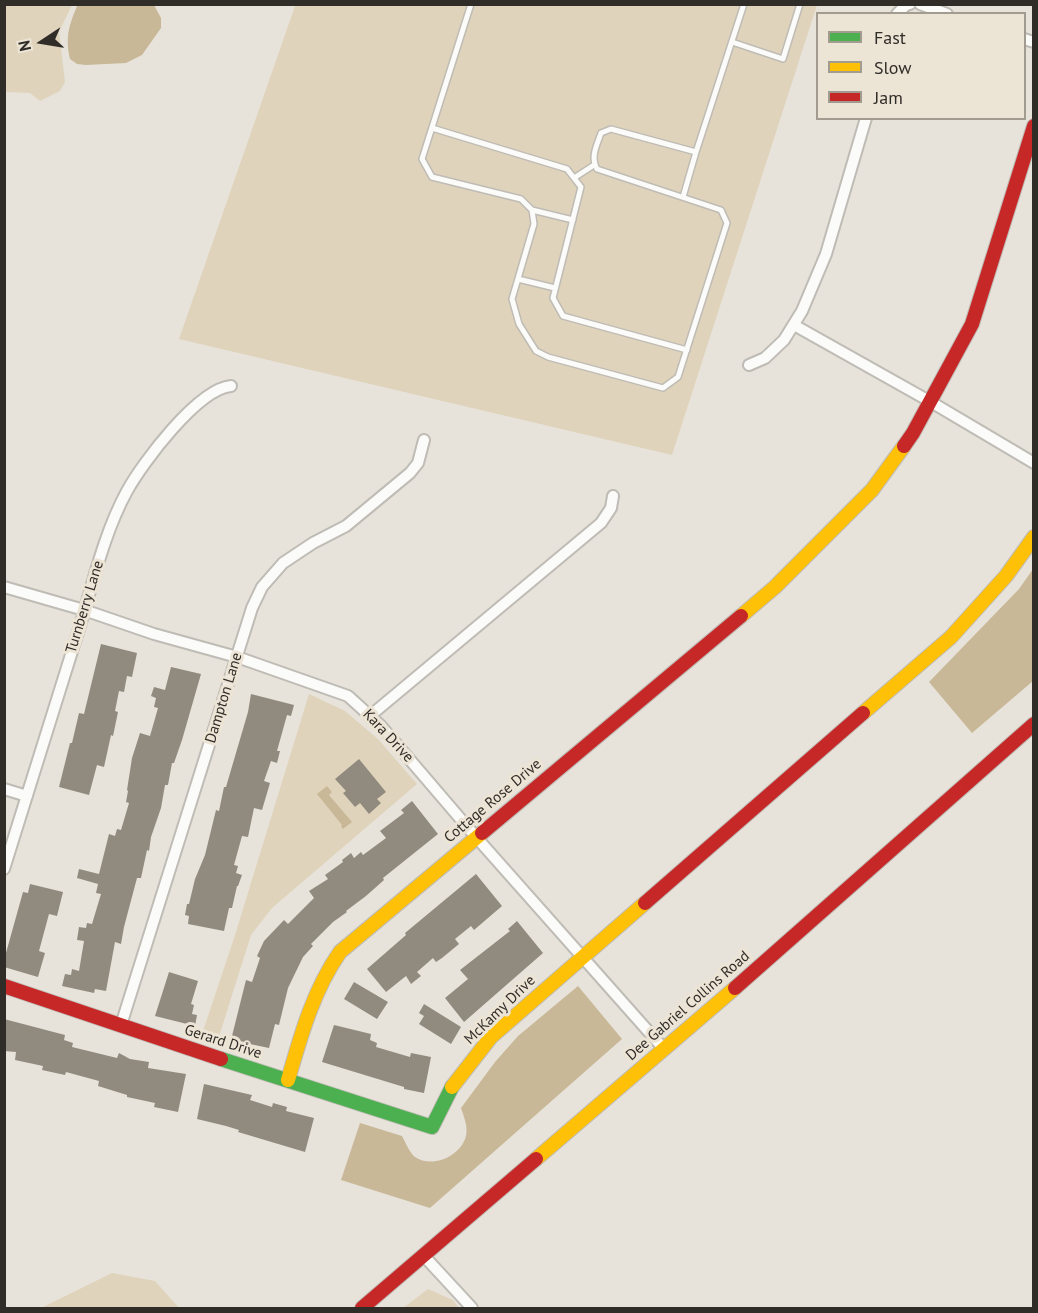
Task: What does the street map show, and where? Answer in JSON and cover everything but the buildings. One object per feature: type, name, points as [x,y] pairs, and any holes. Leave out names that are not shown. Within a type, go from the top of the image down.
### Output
[{"type":"street","points":[[920,4],[942,12]]},
{"type":"street","points":[[749,365],[765,358],[784,340],[794,325],[826,254],[865,120]]},
{"type":"street","name":"Cottage Rose Drive","points":[[288,1080],[317,990],[326,970],[340,952],[775,587],[872,490],[913,433],[972,324],[1034,126]]},
{"type":"street","points":[[794,325],[1034,463]]},
{"type":"street","name":"Turnberry Lane","points":[[4,869],[107,537],[127,490],[158,447],[199,403],[216,391],[231,386]]},
{"type":"street","name":"Dampton Lane","points":[[122,1025],[252,608],[271,574],[296,553],[336,532],[363,513],[410,473],[418,463],[424,440]]},
{"type":"street","points":[[370,715],[601,524],[611,508],[613,496]]},
{"type":"street","name":"McKamy Drive","points":[[432,1127],[452,1087],[491,1037],[951,637],[1006,576],[1034,537]]},
{"type":"street","name":"Kara Drive","points":[[4,587],[84,610],[154,634],[237,657],[348,696],[370,715],[664,1049]]},
{"type":"street","name":"Dee Gabriel Collins Road","points":[[362,1308],[664,1049],[1034,724]]},
{"type":"street","points":[[4,789],[27,796]]},
{"type":"street","name":"Gerard Drive","points":[[4,986],[432,1127]]},
{"type":"street","points":[[423,1255],[472,1308]]},
{"type":"lane","points":[[471,4],[422,159],[432,177],[521,199],[532,210],[573,220]]},
{"type":"lane","points":[[683,197],[744,4]]},
{"type":"lane","points":[[732,42],[783,59],[800,4]]},
{"type":"lane","points":[[432,128],[567,169],[581,187],[553,298],[563,316],[687,350]]},
{"type":"lane","points":[[532,210],[534,224],[512,299],[519,324],[536,351],[548,357],[663,388],[678,377],[727,223],[721,210],[597,169],[593,156],[601,134],[611,129],[696,152]]},
{"type":"lane","points":[[574,178],[594,165]]},
{"type":"lane","points":[[518,279],[555,288]]},
{"type":"shaded area","points":[[5,4],[72,5],[59,32],[65,82],[60,91],[40,101],[30,93],[5,92]]},
{"type":"shaded area","points":[[78,4],[154,5],[161,18],[161,28],[142,55],[126,63],[77,64],[70,59],[68,37]]},
{"type":"shaded area","points":[[297,4],[817,5],[672,455],[179,339]]},
{"type":"shaded area","points":[[1033,569],[1033,681],[972,733],[929,682],[1019,589]]},
{"type":"shaded area","points":[[309,694],[345,711],[378,739],[417,784],[272,908],[251,935],[216,1046],[200,1040],[235,935]]},
{"type":"shaded area","points":[[327,786],[332,792],[329,795],[352,822],[343,829],[317,794]]},
{"type":"shaded area","points":[[578,986],[622,1039],[430,1208],[341,1180],[360,1123],[402,1136],[413,1155],[422,1160],[437,1161],[452,1155],[466,1136],[466,1125],[461,1108],[495,1062],[518,1036]]},
{"type":"shaded area","points":[[112,1273],[155,1281],[179,1308],[41,1308]]},
{"type":"shaded area","points":[[428,1289],[453,1300],[459,1308],[403,1308]]},
{"type":"traffic: fast","points":[[221,1059],[432,1127],[452,1087]]},
{"type":"traffic: slow","points":[[741,616],[775,587],[872,490],[904,446]]},
{"type":"traffic: slow","points":[[863,713],[951,637],[1006,576],[1034,537]]},
{"type":"traffic: slow","points":[[288,1080],[315,998],[340,952],[482,833]]},
{"type":"traffic: slow","points":[[452,1087],[491,1037],[645,903]]},
{"type":"traffic: slow","points":[[536,1159],[735,988]]},
{"type":"traffic: jam","points":[[904,446],[972,324],[1034,126]]},
{"type":"traffic: jam","points":[[482,833],[741,616]]},
{"type":"traffic: jam","points":[[645,903],[863,713]]},
{"type":"traffic: jam","points":[[735,988],[1034,724]]},
{"type":"traffic: jam","points":[[4,986],[221,1059]]},
{"type":"traffic: jam","points":[[362,1308],[536,1159]]}]
